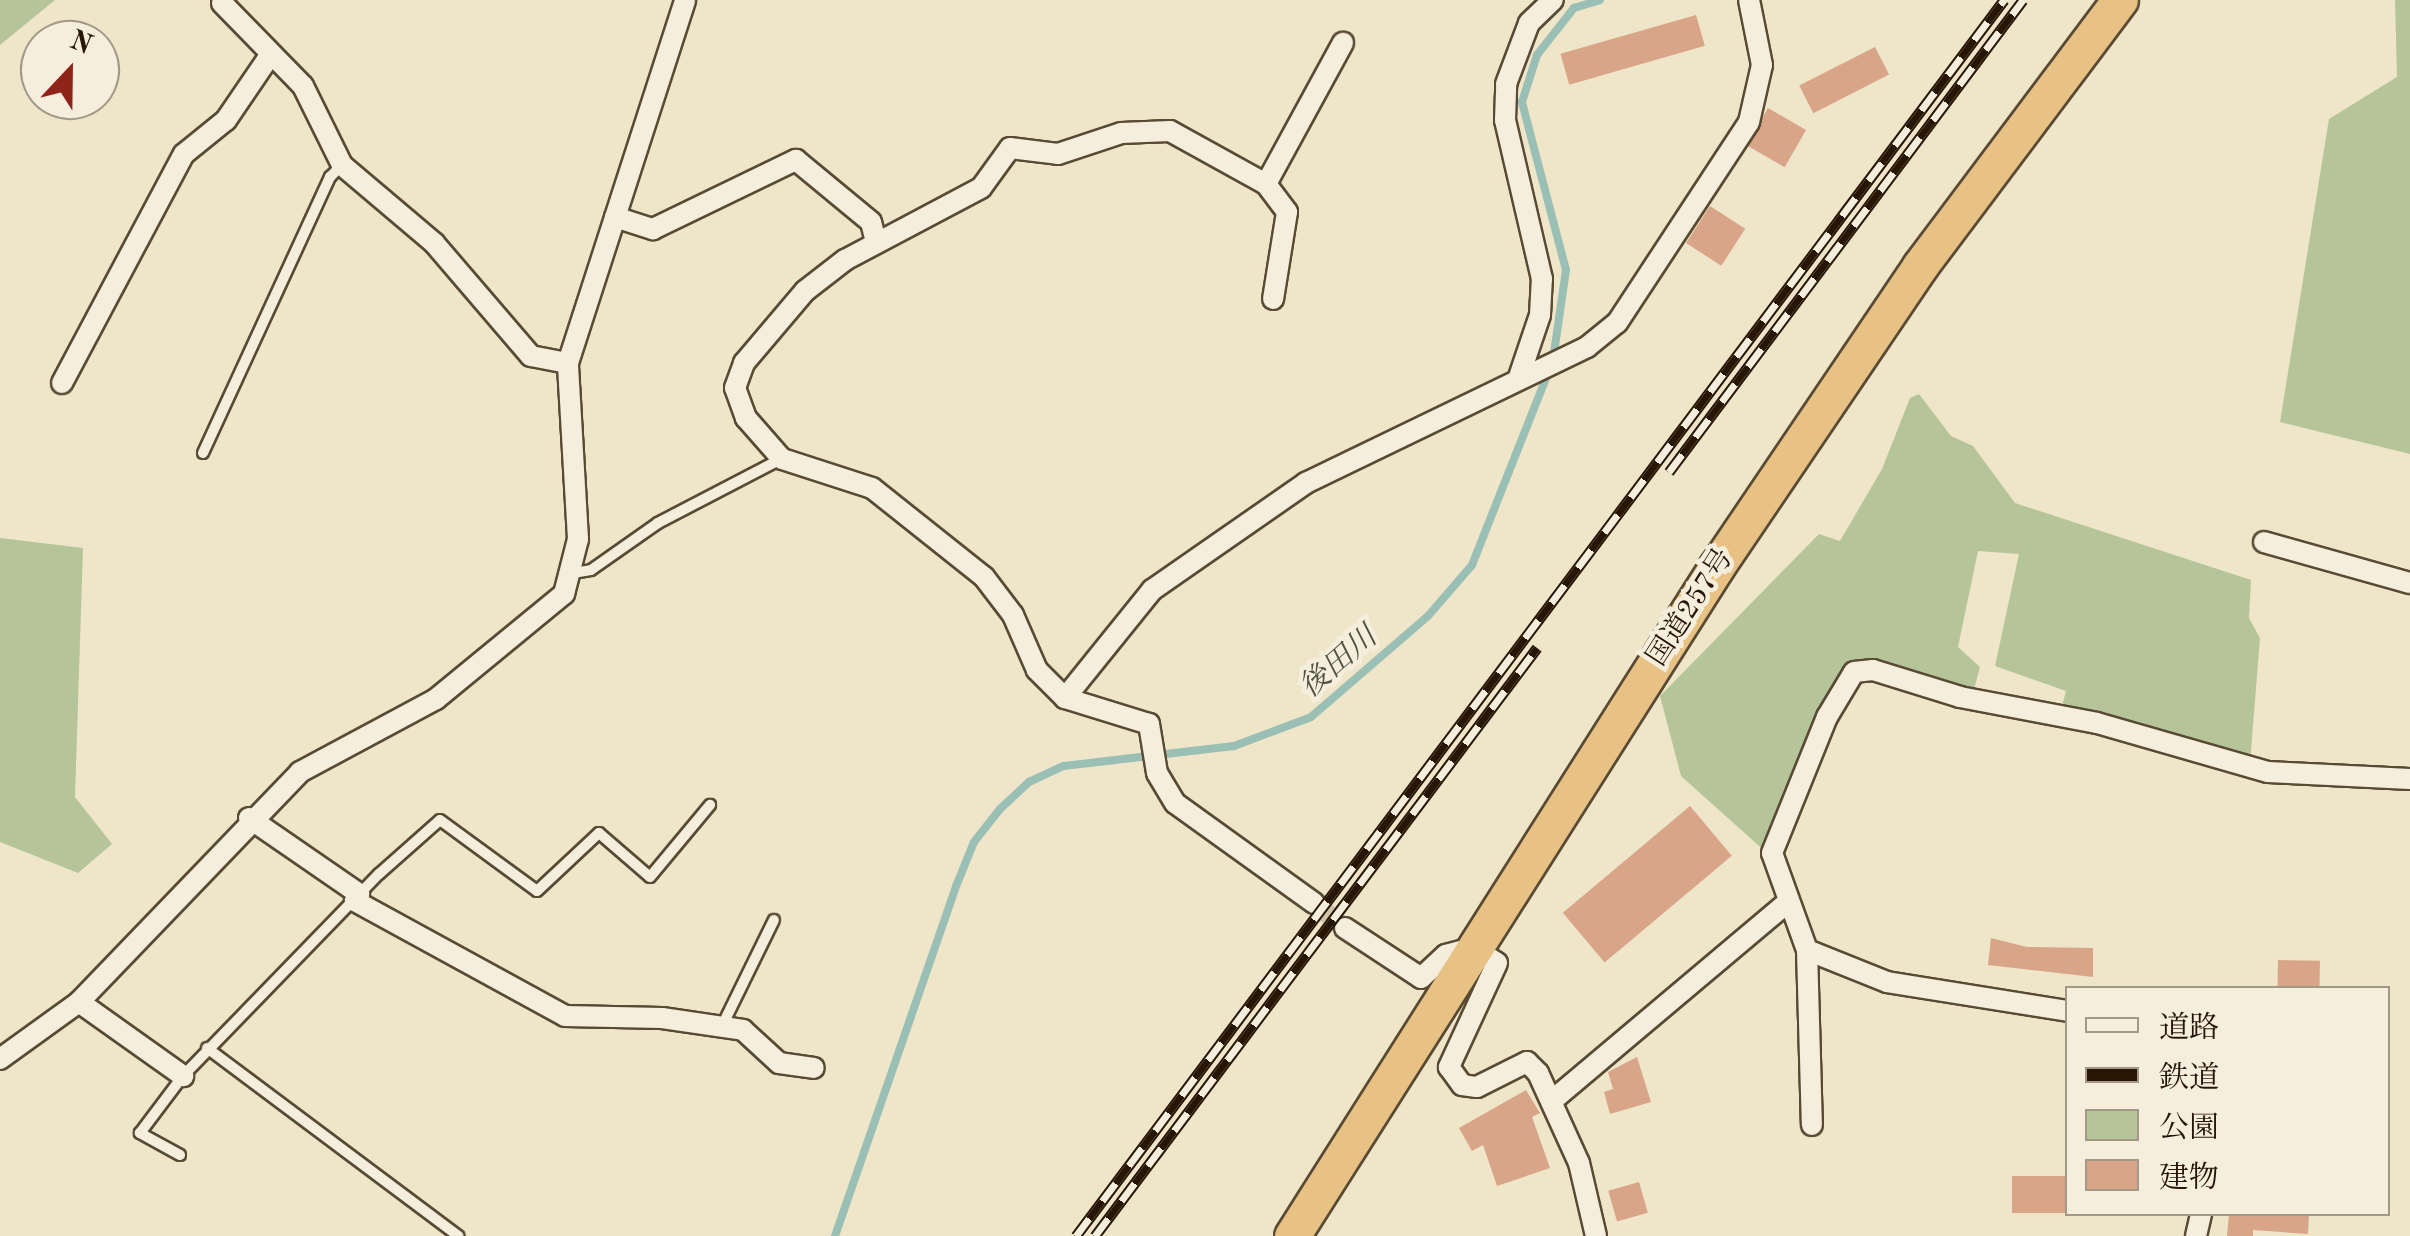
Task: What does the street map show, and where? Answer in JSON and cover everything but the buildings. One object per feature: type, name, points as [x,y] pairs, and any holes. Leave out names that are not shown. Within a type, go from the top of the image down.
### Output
[{"type":"highway","name":"国道257号","points":[[1292,1236],[1717,566],[1920,266],[2120,0]]},
{"type":"street","points":[[0,1058],[79,1002],[249,818],[300,772],[436,699],[564,594],[574,573],[578,525],[565,390],[568,363],[685,0]]},
{"type":"street","points":[[1524,375],[1540,315],[1542,278],[1505,120],[1506,84],[1529,23],[1553,0]]},
{"type":"street","points":[[1065,698],[1152,590],[1306,482],[1576,352],[1616,322],[1749,122],[1762,65],[1749,0]]},
{"type":"street","points":[[222,3],[269,57],[303,86],[342,165],[434,243],[531,356],[568,363]]},
{"type":"street","points":[[1266,184],[1343,43]]},
{"type":"street","points":[[62,383],[184,154],[226,120],[269,57]]},
{"type":"street","points":[[1272,299],[1287,212],[1266,184],[1170,131],[1121,133],[1058,154],[1010,148],[981,188],[876,242],[805,291],[744,364],[736,388],[746,418],[782,459],[872,488],[938,538],[1002,597],[1037,670],[1065,698],[1149,724],[1157,773],[1175,802],[1314,904]]},
{"type":"street","points":[[616,217],[653,229],[796,160],[870,222],[876,242]]},
{"type":"street","points":[[2264,542],[2410,583]]},
{"type":"street","points":[[1812,1125],[1807,950],[1772,853],[1827,717],[1849,677],[1863,669],[1960,697],[2160,739],[2268,772],[2410,780]]},
{"type":"street","points":[[249,818],[357,898],[565,1016],[743,1030],[779,1062],[814,1068]]},
{"type":"street","points":[[1554,1099],[1789,901]]},
{"type":"street","points":[[1345,928],[1421,978],[1446,956],[1473,948],[1498,963],[1452,1054],[1454,1078],[1477,1087],[1527,1062],[1554,1099],[1579,1164],[1596,1236]]},
{"type":"street","points":[[1807,950],[1887,982],[2065,1010]]},
{"type":"street","points":[[79,1002],[183,1076]]},
{"type":"lane","points":[[203,453],[314,211],[342,165]]},
{"type":"lane","points":[[574,573],[591,570],[658,523],[782,459]]},
{"type":"lane","points":[[180,1155],[140,1133],[183,1076],[357,898],[440,820],[537,891],[600,832],[650,877],[710,804]]},
{"type":"lane","points":[[722,1026],[774,920]]},
{"type":"lane","points":[[207,1048],[458,1236]]},
{"type":"green space","points":[[0,0],[55,0],[31,20],[20,20],[20,29],[0,45]]},
{"type":"green space","points":[[2395,0],[2410,0],[2410,454],[2280,422],[2329,119],[2397,77]]},
{"type":"green space","points":[[1919,394],[1951,436],[1973,446],[2015,503],[2251,580],[2249,618],[2260,638],[2250,763],[2061,710],[2066,691],[1995,666],[2019,554],[1978,551],[1958,647],[1980,667],[1973,693],[1848,665],[1768,854],[1681,776],[1660,696],[1819,534],[1840,541],[1882,469],[1910,398]]},
{"type":"green space","points":[[0,538],[83,548],[75,797],[112,844],[78,873],[0,842]]},
{"type":"waterway","name":"後田川","points":[[835,1236],[957,884],[974,842],[1000,809],[1029,782],[1064,766],[1234,746],[1311,717],[1428,616],[1472,565],[1553,360],[1566,270],[1522,102],[1537,55],[1574,8],[1600,0]]},
{"type":"tunnel","points":[[1314,903],[1345,928]]},
{"type":"railway","points":[[1076,1236],[2004,0]]},
{"type":"railway","points":[[1669,472],[2023,0]]},
{"type":"railway","points":[[1095,1236],[1537,648]]}]
